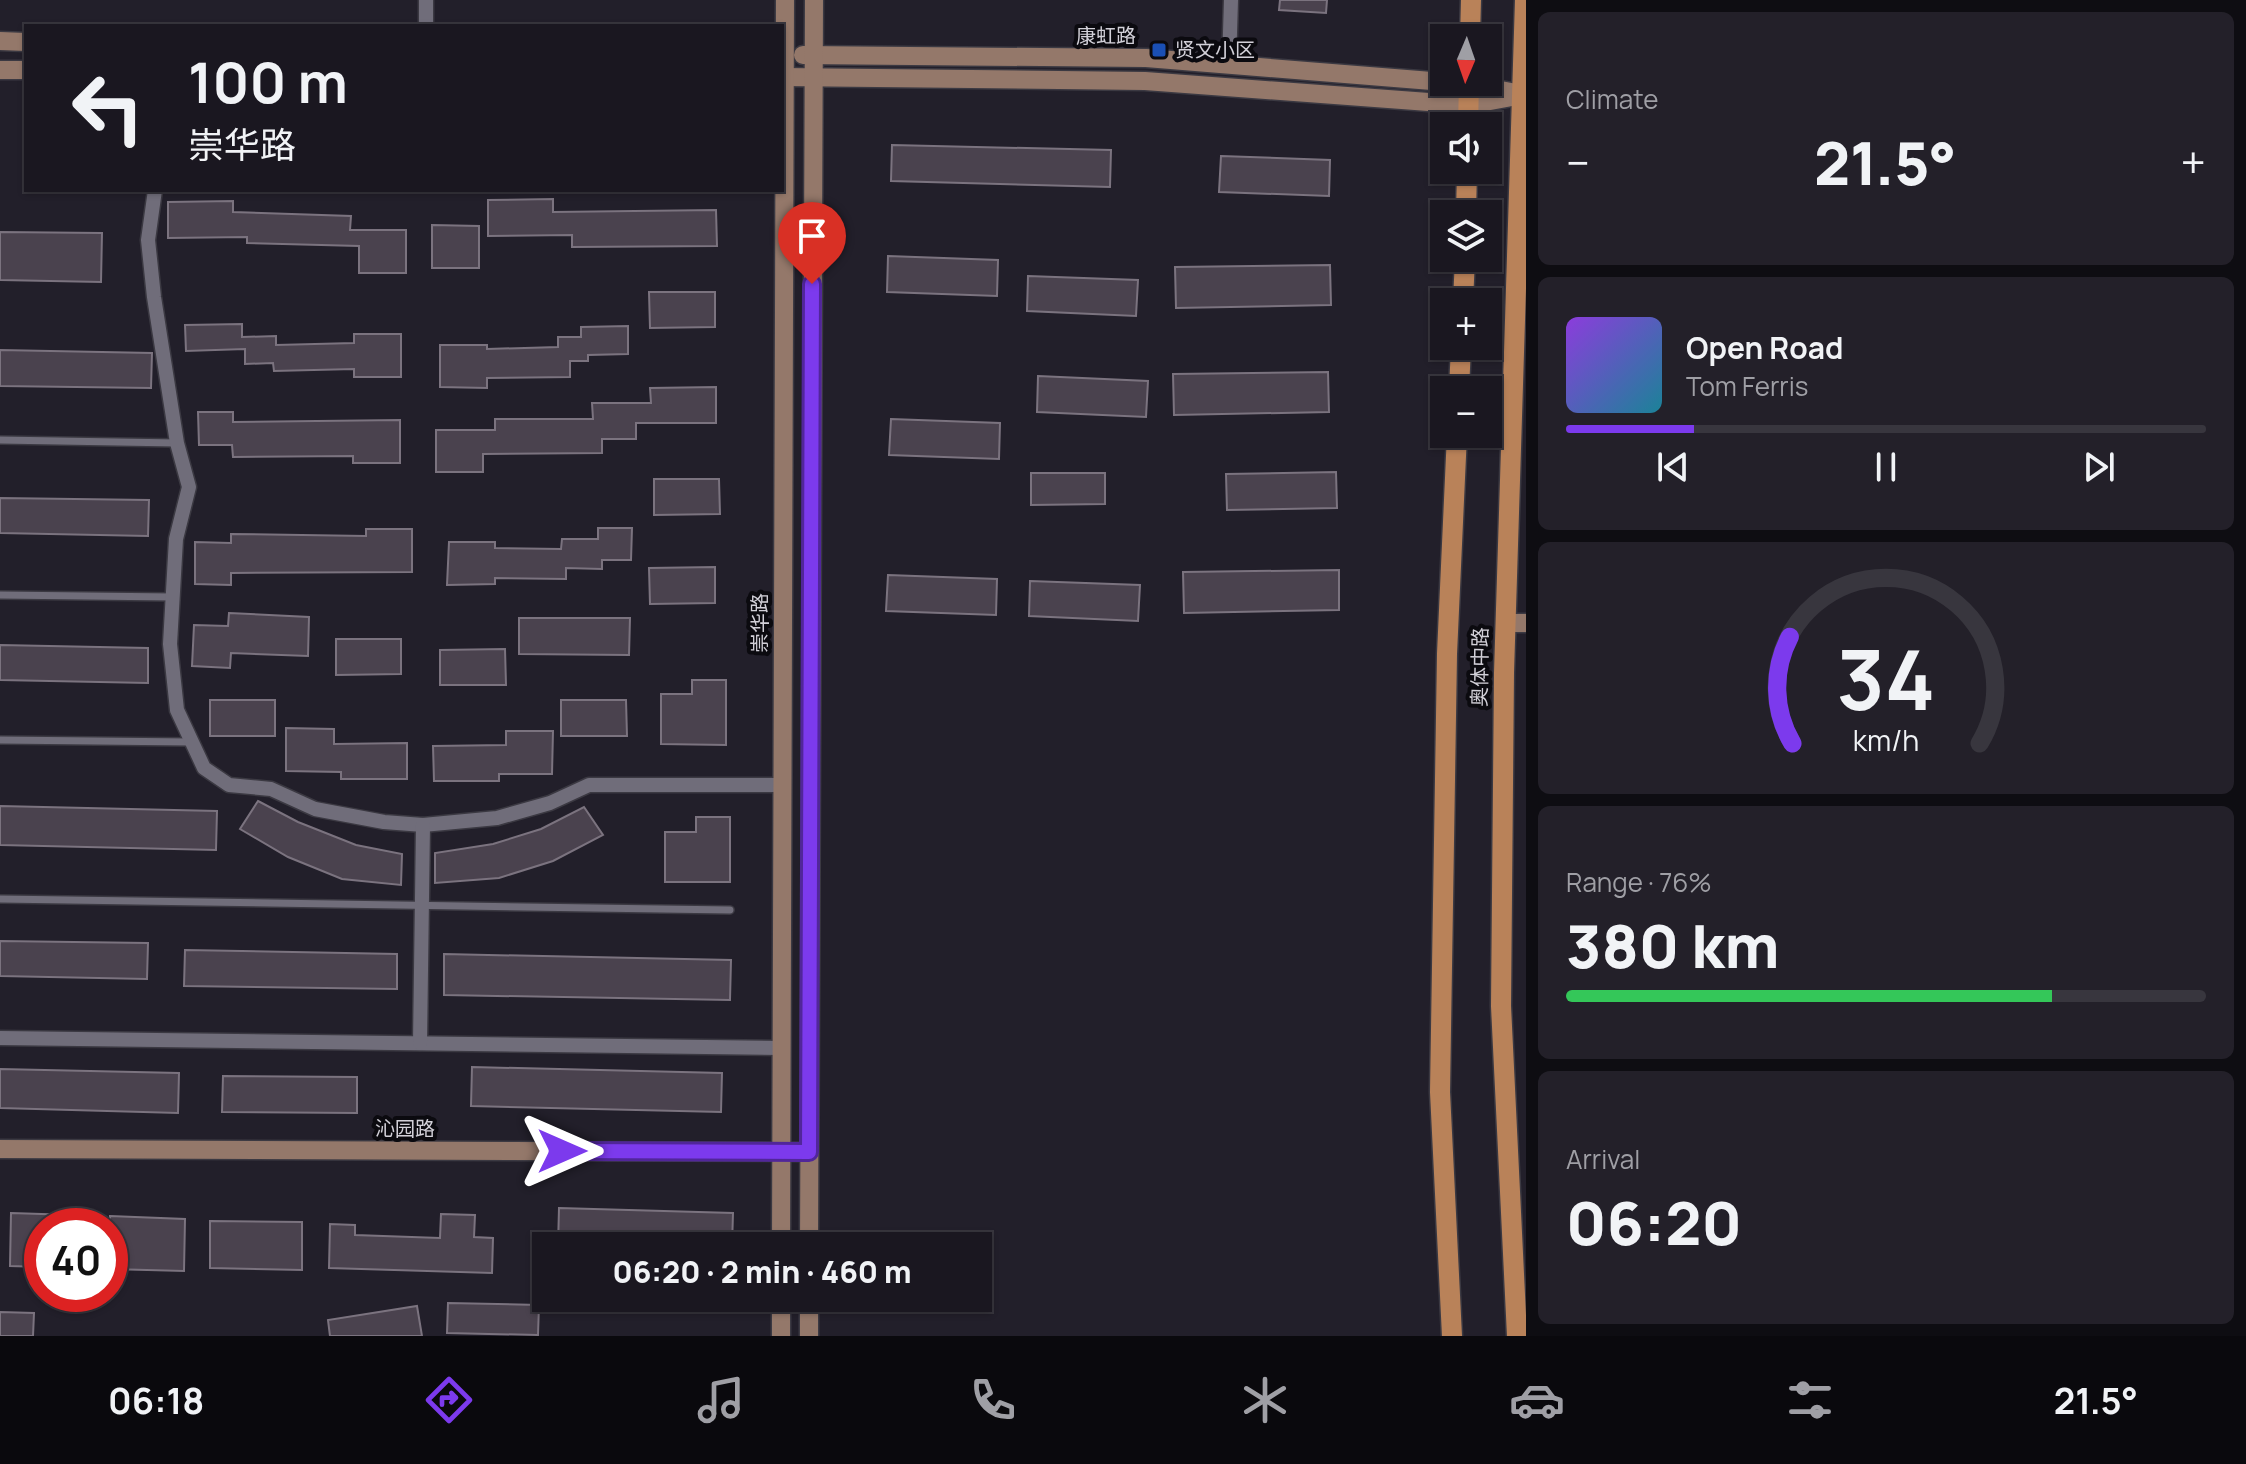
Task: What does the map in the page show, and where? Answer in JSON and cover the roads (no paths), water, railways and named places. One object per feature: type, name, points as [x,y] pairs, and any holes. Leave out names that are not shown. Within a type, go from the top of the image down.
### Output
[{"type":"main road","name":"崇华路","points":[[784,28],[785,0]]},
{"type":"main road","points":[[809,1232],[814,0]]},
{"type":"main road","points":[[1470,24],[1471,0]]},
{"type":"main road","name":"奥体中路","points":[[1517,1336],[1501,1006],[1516,623],[1525,0]]},
{"type":"main road","points":[[0,41],[24,42]]},
{"type":"main road","name":"康虹路","points":[[784,55],[1146,58],[1430,80]]},
{"type":"main road","points":[[0,70],[24,70]]},
{"type":"main road","points":[[784,77],[1145,81],[1432,112]]},
{"type":"main road","name":"康虹路","points":[[1502,90],[1524,95]]},
{"type":"main road","points":[[1479,112],[1524,95]]},
{"type":"main road","name":"崇华路","points":[[781,1232],[783,192]]},
{"type":"main road","name":"奥体中路","points":[[1452,1336],[1440,1092],[1447,654],[1456,448]]},
{"type":"main road","name":"沁园路","points":[[0,1149],[809,1152]]},
{"type":"main road","points":[[781,1312],[781,1336]]},
{"type":"main road","points":[[809,1312],[809,1336]]},
{"type":"street","points":[[426,0],[426,24]]},
{"type":"street","points":[[1229,65],[1231,0]]},
{"type":"street","points":[[155,192],[148,240],[177,443],[189,487],[176,539],[170,644],[177,710],[204,768],[229,785],[271,789],[315,809],[384,822],[423,825],[497,818],[550,803],[589,785],[782,785]]},
{"type":"street","points":[[420,1043],[423,825]]},
{"type":"street","points":[[0,1038],[781,1048]]},
{"type":"lane","points":[[0,440],[177,443]]},
{"type":"lane","points":[[0,595],[173,597]]},
{"type":"lane","points":[[0,740],[191,742]]},
{"type":"lane","points":[[0,899],[730,910]]},
{"type":"place","name":"贤文小区","points":[[1159,50]]}]
